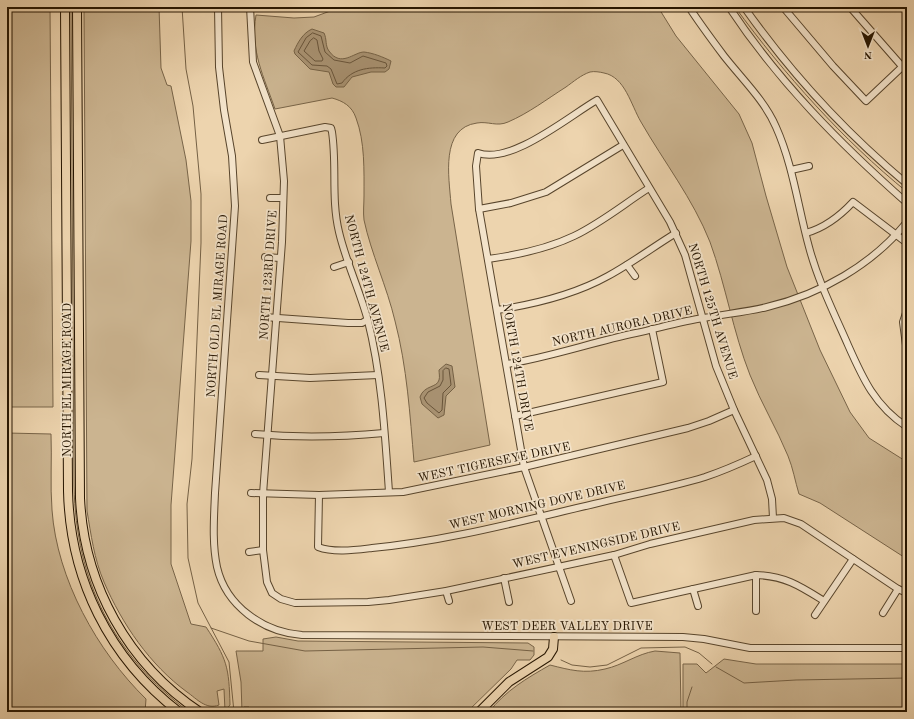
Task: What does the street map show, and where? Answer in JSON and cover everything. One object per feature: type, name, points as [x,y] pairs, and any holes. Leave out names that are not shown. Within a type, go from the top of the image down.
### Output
[{"type":"main road","name":"NORTH EL MIRAGE ROAD","points":[[64,7],[68,476],[72,536],[83,581],[109,635],[129,664],[144,681],[179,712]]},
{"type":"main road","name":"NORTH EL MIRAGE ROAD","points":[[77,7],[80,491],[84,534],[90,561],[99,588],[119,628],[153,674],[200,712]]},
{"type":"main road","points":[[478,712],[509,682],[548,657],[553,649],[554,637]]},
{"type":"street","name":"NORTH OLD EL MIRAGE ROAD","points":[[218,7],[219,67],[224,110],[232,156],[235,206],[215,494],[214,538],[219,574],[235,602]]},
{"type":"street","name":"NORTH 123RD DRIVE","points":[[250,7],[251,44],[254,68],[280,136],[283,162],[280,258],[263,494],[263,550],[267,582],[272,593]]},
{"type":"street","points":[[689,7],[724,56],[767,110],[778,132],[791,170],[806,233],[822,288],[869,388],[880,405],[893,418],[907,427]]},
{"type":"street","points":[[729,7],[747,34],[819,120],[848,150],[907,203]]},
{"type":"street","points":[[744,7],[810,89],[870,152],[907,184]]},
{"type":"street","points":[[783,7],[833,66],[866,101],[902,67]]},
{"type":"street","points":[[850,7],[907,72]]},
{"type":"street","name":"NORTH 125TH AVENUE","points":[[478,153],[485,156],[511,150],[527,144],[597,100],[676,233],[685,255],[716,366],[734,410],[767,480],[772,499],[773,518]]},
{"type":"street","name":"NORTH 124TH AVENUE","points":[[280,136],[330,128],[335,150],[337,219],[368,320],[378,375],[389,492]]},
{"type":"street","points":[[262,140],[280,136]]},
{"type":"street","points":[[479,209],[511,204],[546,192],[623,145]]},
{"type":"street","name":"NORTH 124TH DRIVE","points":[[478,153],[476,166],[479,209],[524,467],[570,601]]},
{"type":"street","points":[[791,170],[809,166]]},
{"type":"street","points":[[488,259],[518,255],[546,247],[574,236],[649,188]]},
{"type":"street","points":[[270,198],[283,198]]},
{"type":"street","points":[[806,233],[817,230],[827,224],[853,202],[907,243]]},
{"type":"street","name":"NORTH AURORA DRIVE","points":[[507,364],[527,361],[598,341],[703,318],[768,307],[789,301],[822,288],[869,260],[896,235],[907,222]]},
{"type":"street","points":[[497,310],[527,306],[560,297],[594,283],[627,265],[676,233]]},
{"type":"street","points":[[265,257],[280,258]]},
{"type":"street","points":[[334,266],[349,262]]},
{"type":"street","points":[[627,265],[635,276]]},
{"type":"street","points":[[907,310],[903,322],[907,353]]},
{"type":"street","points":[[264,316],[362,323],[368,320]]},
{"type":"street","points":[[515,416],[663,382],[652,329]]},
{"type":"street","points":[[259,375],[325,378],[378,375]]},
{"type":"street","name":"WEST TIGERSEYE DRIVE","points":[[251,493],[319,495],[419,489],[524,467],[688,428],[734,410]]},
{"type":"street","points":[[255,434],[268,436],[339,437],[384,434]]},
{"type":"street","name":"WEST MORNING DOVE DRIVE","points":[[319,495],[318,547],[326,550],[359,549],[414,543],[541,516],[704,477],[731,468],[756,456]]},
{"type":"street","name":"WEST EVENINGSIDE DRIVE","points":[[272,593],[282,599],[295,603],[351,603],[389,600],[446,591],[614,555],[716,528],[773,518],[784,518],[801,524],[898,589],[907,593]]},
{"type":"street","points":[[249,552],[263,550]]},
{"type":"street","points":[[614,555],[631,603],[756,575],[786,579],[824,601]]},
{"type":"street","points":[[815,615],[853,559]]},
{"type":"street","points":[[756,575],[756,611]]},
{"type":"street","points":[[504,578],[509,602]]},
{"type":"street","points":[[693,589],[698,606]]},
{"type":"street","points":[[883,613],[898,589]]},
{"type":"street","points":[[446,591],[449,601]]},
{"type":"street","name":"WEST DEER VALLEY DRIVE","points":[[235,602],[250,616],[268,627],[296,634],[695,637],[750,648],[907,648]]},
{"type":"shaded area","points":[[7,7],[50,7],[53,407],[7,407]]},
{"type":"shaded area","points":[[84,7],[159,7],[161,68],[167,85],[171,86],[186,160],[191,201],[191,241],[171,505],[171,564],[191,624],[206,627],[226,664],[229,681],[230,705],[225,711],[224,689],[217,691],[219,705],[210,706],[198,701],[161,669],[138,643],[111,598],[104,582],[93,546],[87,511]]},
{"type":"shaded area","points":[[341,7],[658,7],[676,36],[739,114],[752,143],[787,267],[820,350],[850,412],[869,438],[907,462],[907,559],[820,503],[799,494],[788,456],[754,385],[744,359],[721,275],[703,226],[687,196],[641,122],[627,93],[617,80],[601,72],[592,72],[583,75],[531,110],[508,122],[500,124],[477,123],[465,127],[457,134],[452,144],[449,155],[451,204],[490,445],[414,462],[408,391],[399,338],[392,308],[364,220],[363,156],[361,137],[356,118],[352,110],[347,105],[332,98],[275,109],[256,52],[256,15],[294,18],[314,17]]},
{"type":"shaded area","points":[[7,433],[51,434],[52,510],[55,536],[62,562],[82,612],[96,636],[111,659],[146,699],[145,712],[7,712]]},
{"type":"shaded area","points":[[276,637],[298,641],[528,643],[534,647],[534,655],[530,660],[517,660],[511,669],[467,712],[249,712],[249,707],[244,707],[244,712],[242,712],[241,682],[236,651],[263,651],[263,639]]},
{"type":"shaded area","points":[[655,651],[680,653],[681,712],[489,712],[509,691],[550,665],[577,671],[590,671],[612,667],[648,652]]},
{"type":"shaded area","points":[[724,659],[756,664],[907,664],[907,712],[711,712],[710,710],[683,710],[683,664],[697,664],[706,673]]},
{"type":"water","points":[[312,29],[324,33],[326,45],[334,56],[343,59],[364,52],[378,55],[391,61],[389,69],[385,72],[371,72],[352,77],[344,87],[336,87],[333,84],[329,72],[310,69],[295,54],[294,51],[301,38]]},
{"type":"water","points":[[446,364],[452,366],[455,387],[446,396],[444,415],[438,418],[422,404],[420,397],[424,390],[438,383],[439,370]]},
{"type":"waterway","points":[[71,7],[74,486],[76,521],[82,553],[91,584],[104,613],[120,640],[139,666],[162,690],[189,712]]},
{"type":"waterway","points":[[182,7],[186,69],[193,106],[201,194],[201,243],[192,459],[187,504],[188,558],[198,603],[229,662],[234,712]]},
{"type":"waterway","points":[[735,7],[774,57],[815,105],[883,172],[907,192]]},
{"type":"waterway","points":[[211,628],[249,641],[305,651],[483,647],[533,651]]},
{"type":"waterway","points":[[561,660],[572,665],[590,667],[607,665],[641,648],[685,647],[699,653],[712,664]]},
{"type":"waterway","points":[[716,667],[744,683],[796,680],[907,678]]},
{"type":"waterway","points":[[687,712],[687,702],[692,687]]}]
